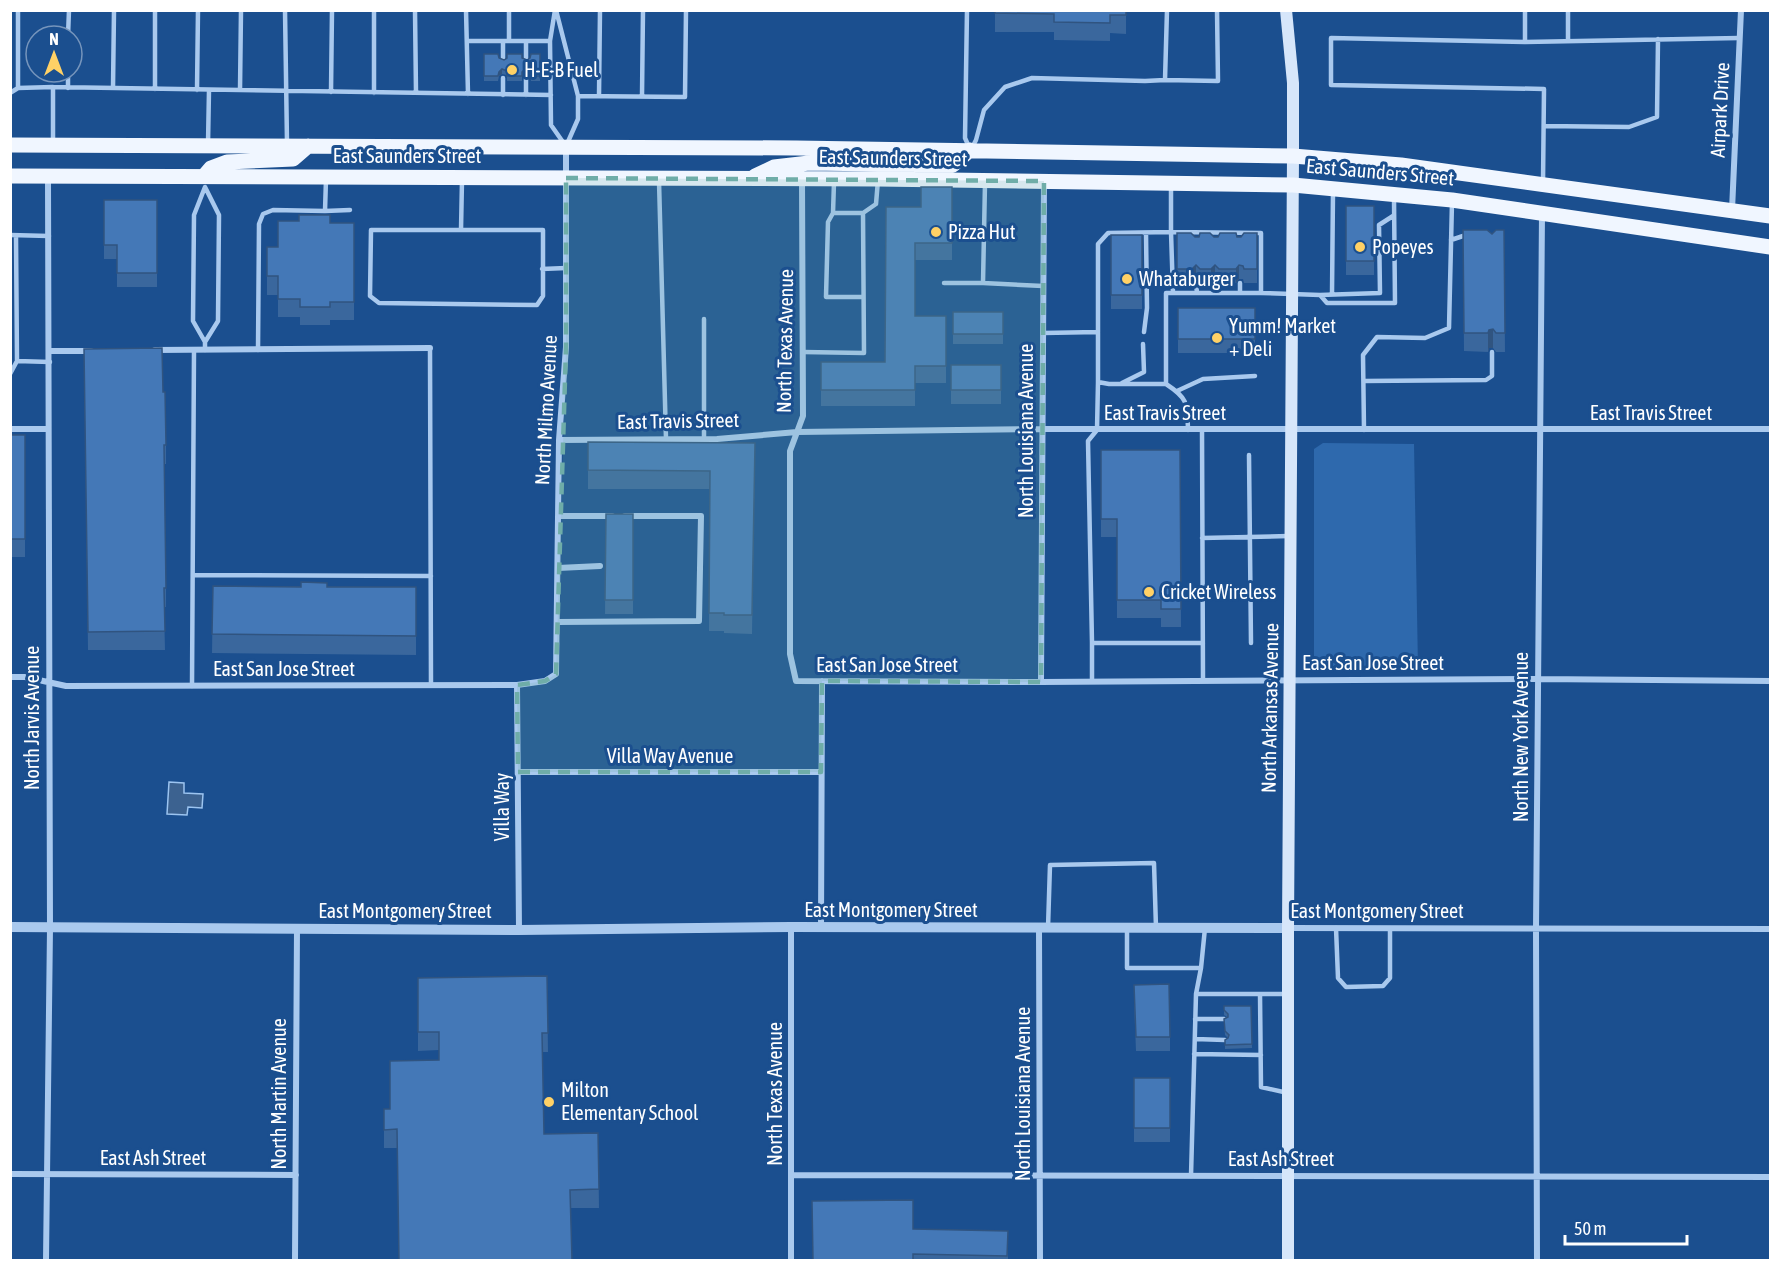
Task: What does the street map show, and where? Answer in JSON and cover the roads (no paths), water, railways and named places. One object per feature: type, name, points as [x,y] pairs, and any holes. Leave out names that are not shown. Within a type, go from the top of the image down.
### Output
[{"type":"main road","name":"North Arkansas Avenue","points":[[1286,10],[1293,83],[1288,1260]]},
{"type":"main road","name":"East Saunders Street","points":[[10,146],[970,150],[1293,156],[1401,165],[1770,216]]},
{"type":"main road","points":[[205,181],[211,168],[227,162],[293,159],[308,146]]},
{"type":"main road","points":[[750,178],[774,167],[809,163],[953,165],[970,150]]},
{"type":"main road","name":"East Saunders Street","points":[[10,176],[205,181],[326,177],[750,178],[1293,185],[1452,200],[1770,247]]},
{"type":"street","name":"Airpark Drive","points":[[1731,211],[1741,10]]},
{"type":"street","name":"North Milmo Avenue","points":[[556,674],[559,440],[566,347],[566,147]]},
{"type":"street","name":"North Jarvis Avenue","points":[[46,1260],[50,928],[48,176]]},
{"type":"street","name":"North Texas Avenue","points":[[796,681],[790,654],[790,450],[803,416],[802,179]]},
{"type":"street","name":"North Louisiana Avenue","points":[[1041,682],[1044,181]]},
{"type":"street","name":"North New York Avenue","points":[[1537,1260],[1536,929],[1542,213]]},
{"type":"street","points":[[150,350],[430,348]]},
{"type":"street","points":[[50,351],[94,351]]},
{"type":"street","points":[[10,429],[48,429]]},
{"type":"street","name":"East Travis Street","points":[[559,440],[704,439],[797,432],[1042,429],[1770,429]]},
{"type":"street","points":[[557,622],[699,621],[701,516],[558,516]]},
{"type":"street","points":[[558,568],[600,566]]},
{"type":"street","name":"East San Jose Street","points":[[10,677],[25,677],[66,686],[517,685],[545,681],[556,674]]},
{"type":"street","name":"East San Jose Street","points":[[796,681],[1538,679],[1770,681]]},
{"type":"street","points":[[821,928],[822,681]]},
{"type":"street","name":"Villa Way","points":[[517,685],[519,930]]},
{"type":"street","name":"Villa Way Avenue","points":[[518,772],[821,772]]},
{"type":"street","name":"East Montgomery Street","points":[[10,927],[519,930],[791,927],[1770,929]]},
{"type":"street","name":"North Texas Avenue","points":[[791,927],[791,1260]]},
{"type":"street","name":"North Martin Avenue","points":[[295,1260],[297,928]]},
{"type":"street","name":"North Louisiana Avenue","points":[[1040,1260],[1044,928]]},
{"type":"street","name":"East Ash Street","points":[[10,1174],[296,1175]]},
{"type":"street","name":"East Ash Street","points":[[791,1175],[1770,1177]]},
{"type":"lane","points":[[18,10],[18,88]]},
{"type":"lane","points":[[113,88],[114,10]]},
{"type":"lane","points":[[155,10],[155,89]]},
{"type":"lane","points":[[197,90],[198,10]]},
{"type":"lane","points":[[240,90],[241,10]]},
{"type":"lane","points":[[285,10],[287,146]]},
{"type":"lane","points":[[331,92],[332,10]]},
{"type":"lane","points":[[374,10],[374,93]]},
{"type":"lane","points":[[415,10],[416,93]]},
{"type":"lane","points":[[466,10],[468,94]]},
{"type":"lane","points":[[503,60],[509,10]]},
{"type":"lane","points":[[556,10],[550,41],[551,125],[566,147]]},
{"type":"lane","points":[[556,10],[578,96],[578,118],[566,147]]},
{"type":"lane","points":[[598,96],[600,10]]},
{"type":"lane","points":[[642,96],[643,10]]},
{"type":"lane","points":[[578,96],[684,97],[686,10]]},
{"type":"lane","points":[[967,10],[964,138],[970,150]]},
{"type":"lane","points":[[1165,80],[1167,10]]},
{"type":"lane","points":[[970,150],[976,140],[984,110],[1005,87],[1032,78],[1218,81],[1217,10]]},
{"type":"lane","points":[[1525,10],[1525,42]]},
{"type":"lane","points":[[1568,10],[1568,41]]},
{"type":"lane","points":[[1544,184],[1544,89],[1331,86],[1330,38],[1525,42],[1739,38]]},
{"type":"lane","points":[[1544,126],[1629,127],[1657,117],[1658,39]]},
{"type":"lane","points":[[467,41],[550,41]]},
{"type":"lane","points":[[526,41],[526,60]]},
{"type":"lane","points":[[503,78],[503,95]]},
{"type":"lane","points":[[526,78],[526,95]]},
{"type":"lane","points":[[52,146],[53,87]]},
{"type":"lane","points":[[10,93],[18,88],[53,87],[551,96]]},
{"type":"lane","points":[[208,146],[209,90]]},
{"type":"lane","points":[[325,211],[326,177]]},
{"type":"lane","points":[[461,230],[462,177]]},
{"type":"lane","points":[[659,178],[666,439]]},
{"type":"lane","points":[[834,179],[833,213],[828,222],[826,297],[863,297]]},
{"type":"lane","points":[[833,213],[863,213],[876,204],[878,179]]},
{"type":"lane","points":[[983,283],[985,180]]},
{"type":"lane","points":[[205,181],[219,215],[219,226],[218,321],[205,342]]},
{"type":"lane","points":[[205,181],[194,215],[193,309],[193,321],[205,342],[205,350]]},
{"type":"lane","points":[[1172,183],[1173,293]]},
{"type":"lane","points":[[1332,294],[1333,189]]},
{"type":"lane","points":[[1320,295],[1327,303],[1395,303],[1394,194]]},
{"type":"lane","points":[[1364,430],[1363,355],[1377,337],[1425,338],[1449,328],[1452,200]]},
{"type":"lane","points":[[258,350],[259,224],[262,214],[273,210],[350,210]]},
{"type":"lane","points":[[803,352],[864,353],[863,213]]},
{"type":"lane","points":[[1166,384],[1166,293],[1320,295],[1380,293],[1379,225],[1393,216]]},
{"type":"lane","points":[[371,230],[461,230],[543,230],[543,296],[537,305],[379,303],[370,296],[371,230]]},
{"type":"lane","points":[[1144,332],[1147,308],[1146,232]]},
{"type":"lane","points":[[1196,232],[1196,239]]},
{"type":"lane","points":[[1215,232],[1215,239]]},
{"type":"lane","points":[[1239,232],[1239,240]]},
{"type":"lane","points":[[1092,681],[1088,441],[1097,430],[1098,244],[1108,233],[1260,232],[1261,293]]},
{"type":"lane","points":[[1451,240],[1469,234],[1478,236]]},
{"type":"lane","points":[[10,374],[17,361],[13,236],[49,236]]},
{"type":"lane","points":[[542,268],[566,268]]},
{"type":"lane","points":[[944,283],[1044,286]]},
{"type":"lane","points":[[1196,283],[1197,293]]},
{"type":"lane","points":[[1215,283],[1216,293]]},
{"type":"lane","points":[[1240,283],[1240,293]]},
{"type":"lane","points":[[704,319],[704,439]]},
{"type":"lane","points":[[1043,333],[1098,332]]},
{"type":"lane","points":[[1120,384],[1144,372],[1143,344]]},
{"type":"lane","points":[[430,348],[431,685]]},
{"type":"lane","points":[[192,686],[194,350]]},
{"type":"lane","points":[[1364,381],[1486,380],[1492,376],[1492,352]]},
{"type":"lane","points":[[17,361],[50,362]]},
{"type":"lane","points":[[1176,391],[1203,379],[1255,376]]},
{"type":"lane","points":[[1098,382],[1166,384],[1187,403],[1188,430]]},
{"type":"lane","points":[[1202,430],[1203,680]]},
{"type":"lane","points":[[1249,455],[1251,643]]},
{"type":"lane","points":[[1202,538],[1291,536]]},
{"type":"lane","points":[[192,575],[431,576]]},
{"type":"lane","points":[[1092,642],[1203,643]]},
{"type":"lane","points":[[1044,928],[1050,865],[1154,863],[1156,928]]},
{"type":"lane","points":[[1126,928],[1127,968],[1201,968]]},
{"type":"lane","points":[[1191,1176],[1196,994],[1205,928]]},
{"type":"lane","points":[[1336,928],[1338,978],[1346,987],[1383,986],[1390,978],[1390,929]]},
{"type":"lane","points":[[1196,994],[1288,994]]},
{"type":"lane","points":[[1260,994],[1262,1087],[1288,1093]]},
{"type":"lane","points":[[1195,1019],[1224,1019]]},
{"type":"lane","points":[[1252,1019],[1260,1020]]},
{"type":"lane","points":[[1195,1039],[1225,1040]]},
{"type":"lane","points":[[1252,1041],[1260,1041]]},
{"type":"lane","points":[[1194,1054],[1260,1055]]},
{"type":"place","name":"H-E-B Fuel","points":[[512,70]]},
{"type":"place","name":"Pizza Hut","points":[[936,232]]},
{"type":"place","name":"Popeyes","points":[[1360,247]]},
{"type":"place","name":"Whataburger","points":[[1127,279]]},
{"type":"place","name":"Yumm! Market + Deli","points":[[1217,338]]},
{"type":"place","name":"Cricket Wireless","points":[[1149,592]]},
{"type":"place","name":"Milton Elementary School","points":[[549,1102]]}]
